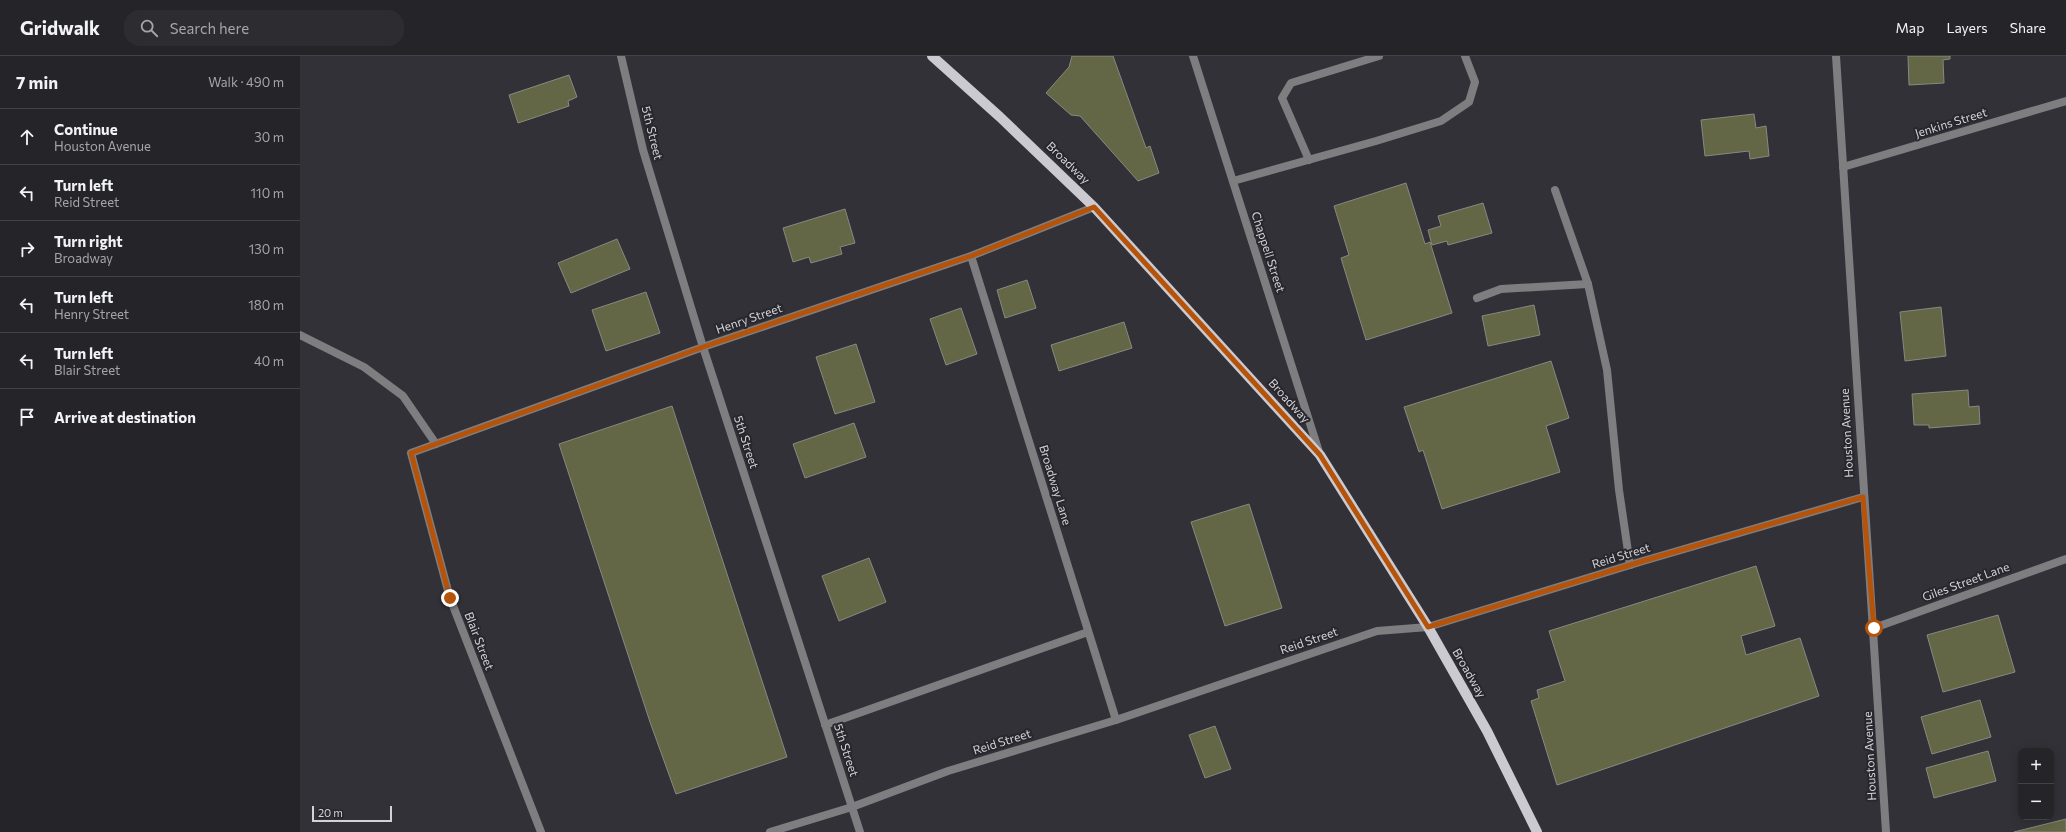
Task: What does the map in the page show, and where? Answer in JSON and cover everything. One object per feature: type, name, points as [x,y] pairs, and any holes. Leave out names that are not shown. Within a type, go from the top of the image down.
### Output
[{"type":"main road","name":"Broadway","points":[[932,56],[1000,117],[1094,207],[1320,455],[1428,627],[1488,731],[1536,832]]},
{"type":"street","name":"5th Street","points":[[621,56],[643,150],[703,347],[860,832]]},
{"type":"street","name":"Chappell Street","points":[[1193,56],[1320,455]]},
{"type":"street","points":[[1308,160],[1282,98],[1290,83],[1379,56]]},
{"type":"street","points":[[1233,181],[1441,121],[1469,102],[1475,82],[1465,56]]},
{"type":"street","name":"Houston Avenue","points":[[1836,56],[1863,497],[1874,628],[1886,832]]},
{"type":"street","name":"Jenkins Street","points":[[1843,167],[2066,101]]},
{"type":"street","points":[[1555,190],[1588,284],[1607,370],[1619,490],[1630,565]]},
{"type":"street","name":"Henry Street","points":[[411,453],[703,347],[971,256],[1094,207]]},
{"type":"street","name":"Broadway Lane","points":[[971,256],[1116,720]]},
{"type":"street","points":[[1477,298],[1501,289],[1588,284]]},
{"type":"street","points":[[300,335],[364,368],[403,396],[436,444]]},
{"type":"street","name":"Blair Street","points":[[411,453],[450,598],[541,832]]},
{"type":"street","name":"Reid Street","points":[[770,832],[852,807],[948,771],[1116,720],[1377,631],[1428,627],[1630,565],[1863,497]]},
{"type":"street","name":"Giles Street Lane","points":[[1874,628],[2066,559]]},
{"type":"street","points":[[825,725],[1088,632]]},
{"type":"building","points":[[1072,56],[1113,56],[1146,148],[1150,146],[1159,173],[1138,181],[1080,116],[1071,115],[1046,93],[1069,67]]},
{"type":"building","points":[[1908,56],[1950,56],[1950,59],[1943,60],[1944,83],[1909,85]]},
{"type":"building","points":[[569,75],[577,97],[568,101],[569,106],[518,123],[509,95]]},
{"type":"building","points":[[1754,114],[1756,128],[1766,126],[1769,156],[1750,159],[1749,151],[1705,156],[1701,120]]},
{"type":"building","points":[[1406,183],[1425,244],[1430,242],[1452,313],[1366,340],[1341,258],[1349,255],[1334,206]]},
{"type":"building","points":[[1483,203],[1492,233],[1448,245],[1447,241],[1432,245],[1428,230],[1441,226],[1438,216]]},
{"type":"building","points":[[845,209],[855,243],[840,247],[842,254],[811,263],[809,257],[793,262],[783,228]]},
{"type":"building","points":[[617,239],[630,269],[571,293],[558,263]]},
{"type":"building","points":[[1027,280],[1036,308],[1005,318],[997,290]]},
{"type":"building","points":[[646,292],[660,333],[606,351],[592,310]]},
{"type":"building","points":[[1534,305],[1540,335],[1488,346],[1482,316]]},
{"type":"building","points":[[1941,307],[1946,356],[1905,361],[1900,312]]},
{"type":"building","points":[[961,308],[977,354],[946,365],[930,319]]},
{"type":"building","points":[[1124,322],[1132,348],[1059,371],[1051,345]]},
{"type":"building","points":[[856,344],[875,402],[835,414],[816,357]]},
{"type":"building","points":[[1551,361],[1569,418],[1546,426],[1560,472],[1442,509],[1423,450],[1419,452],[1404,407]]},
{"type":"building","points":[[1968,390],[1969,407],[1979,406],[1980,424],[1929,428],[1929,425],[1914,425],[1912,394]]},
{"type":"building","points":[[672,406],[787,757],[676,794],[650,722],[559,444]]},
{"type":"building","points":[[854,423],[866,457],[805,478],[793,444]]},
{"type":"building","points":[[1249,504],[1282,608],[1225,626],[1191,522]]},
{"type":"building","points":[[869,558],[886,602],[839,621],[822,576]]},
{"type":"building","points":[[1756,566],[1775,626],[1741,636],[1746,655],[1800,638],[1819,696],[1557,785],[1531,701],[1539,698],[1537,690],[1565,681],[1549,631]]},
{"type":"building","points":[[1998,615],[2015,672],[1943,692],[1927,635]]},
{"type":"building","points":[[1980,700],[1991,737],[1932,754],[1921,717]]},
{"type":"building","points":[[1215,726],[1231,769],[1205,778],[1189,735]]},
{"type":"building","points":[[1988,751],[1996,781],[1934,798],[1926,768]]},
{"type":"building","points":[[2066,819],[2066,832],[2014,832]]},
{"type":"route","points":[[450,598],[411,453],[703,347],[971,256],[1094,207],[1320,455],[1428,627],[1643,561],[1863,497],[1874,628]]}]
